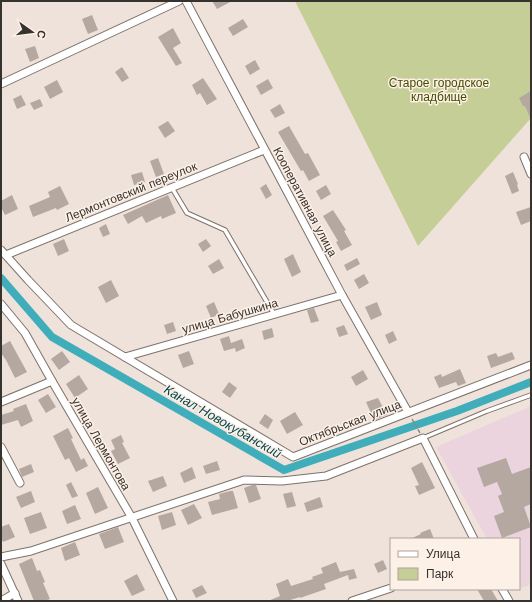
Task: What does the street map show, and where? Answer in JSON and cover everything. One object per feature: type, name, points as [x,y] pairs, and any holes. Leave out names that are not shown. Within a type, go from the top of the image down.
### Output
[{"type":"street","points":[[1,84],[179,1]]},
{"type":"street","name":"Кооперативная улица","points":[[186,1],[342,295],[408,412]]},
{"type":"street","name":"Лермонтовский переулок","points":[[3,252],[172,188],[264,150]]},
{"type":"street","points":[[524,157],[531,174]]},
{"type":"street","points":[[3,252],[71,325],[125,358]]},
{"type":"street","name":"улица Бабушкина","points":[[125,358],[342,295]]},
{"type":"street","name":"улица Лермонтова","points":[[1,304],[26,333],[52,382],[132,518],[174,601]]},
{"type":"street","name":"Октябрьская улица","points":[[125,358],[293,457],[531,365]]},
{"type":"street","points":[[1,402],[52,382]]},
{"type":"street","points":[[1,556],[31,551],[244,480],[282,481],[326,476],[423,438],[473,538]]},
{"type":"street","points":[[1,447],[20,483]]},
{"type":"street","points":[[1,564],[18,601]]},
{"type":"street","points":[[352,601],[390,588]]},
{"type":"street","points":[[503,590],[509,601]]},
{"type":"street","points":[[1,601],[15,593]]},
{"type":"lane","points":[[172,188],[187,213],[225,230],[275,315]]},
{"type":"lane","points":[[423,438],[487,411],[531,395]]},
{"type":"path","points":[[408,412],[423,438]]},
{"type":"shaded area","points":[[531,406],[531,584],[520,589],[520,538],[486,538],[436,447]]},
{"type":"green space","name":"Старое городское кладбище","points":[[295,1],[531,1],[531,118],[418,246]]},
{"type":"building","points":[[212,1],[232,1],[217,9]]},
{"type":"building","points":[[92,15],[98,30],[88,34],[82,19]]},
{"type":"building","points":[[243,19],[248,27],[233,36],[228,28]]},
{"type":"building","points":[[173,28],[181,43],[173,48],[182,63],[176,66],[158,37]]},
{"type":"building","points":[[35,46],[39,58],[30,62],[25,49]]},
{"type":"building","points":[[255,60],[260,69],[250,75],[245,66]]},
{"type":"building","points":[[122,67],[129,78],[122,82],[115,72]]},
{"type":"building","points":[[203,78],[217,99],[207,105],[200,93],[197,95],[192,85]]},
{"type":"building","points":[[268,79],[273,88],[261,95],[256,86]]},
{"type":"building","points":[[57,80],[63,92],[50,99],[44,87]]},
{"type":"building","points":[[531,91],[531,120],[525,106],[523,106],[519,98]]},
{"type":"building","points":[[21,95],[26,105],[17,109],[13,99]]},
{"type":"building","points":[[40,99],[43,106],[34,110],[30,103]]},
{"type":"building","points":[[280,104],[285,113],[275,118],[270,110]]},
{"type":"building","points":[[168,121],[175,131],[165,138],[158,127]]},
{"type":"building","points":[[289,126],[305,154],[308,153],[320,175],[309,181],[303,170],[301,171],[278,132]]},
{"type":"building","points":[[158,158],[164,174],[156,177],[150,161]]},
{"type":"building","points":[[142,172],[145,182],[134,185],[131,175]]},
{"type":"building","points":[[513,172],[519,191],[512,194],[505,176]]},
{"type":"building","points":[[266,184],[272,195],[266,199],[260,188]]},
{"type":"building","points":[[326,185],[331,194],[321,200],[316,191]]},
{"type":"building","points":[[60,186],[69,204],[57,210],[56,208],[33,217],[29,206],[50,197],[48,192]]},
{"type":"building","points":[[12,195],[18,209],[5,215],[1,207],[1,201]]},
{"type":"building","points":[[168,195],[176,213],[162,219],[161,216],[146,223],[142,216],[128,224],[123,215]]},
{"type":"building","points":[[531,207],[531,221],[521,225],[516,212]]},
{"type":"building","points":[[333,210],[346,230],[344,231],[352,245],[341,251],[336,242],[338,241],[323,216]]},
{"type":"building","points":[[106,224],[110,234],[103,237],[99,228]]},
{"type":"building","points":[[64,239],[69,251],[58,256],[53,244]]},
{"type":"building","points":[[206,239],[211,246],[203,252],[198,244]]},
{"type":"building","points":[[293,254],[301,272],[292,277],[284,259]]},
{"type":"building","points":[[357,258],[360,264],[347,271],[344,265]]},
{"type":"building","points":[[219,259],[224,268],[213,274],[208,266]]},
{"type":"building","points":[[364,274],[369,283],[359,289],[354,280]]},
{"type":"building","points":[[111,280],[119,296],[106,303],[98,287]]},
{"type":"building","points":[[214,302],[219,314],[211,318],[206,306]]},
{"type":"building","points":[[377,302],[382,315],[371,320],[365,307]]},
{"type":"building","points":[[314,308],[319,321],[311,323],[307,310]]},
{"type":"building","points":[[173,322],[176,331],[167,334],[164,325]]},
{"type":"building","points":[[344,325],[348,334],[339,337],[336,328]]},
{"type":"building","points":[[272,328],[274,337],[264,340],[262,331]]},
{"type":"building","points":[[393,331],[397,340],[389,344],[385,335]]},
{"type":"building","points":[[229,336],[231,343],[242,339],[245,348],[236,352],[235,348],[224,351],[220,339]]},
{"type":"building","points":[[10,341],[27,372],[15,378],[1,353],[1,346]]},
{"type":"building","points":[[62,351],[70,362],[59,370],[51,359]]},
{"type":"building","points":[[189,351],[194,364],[183,368],[178,355]]},
{"type":"building","points":[[512,352],[515,359],[491,368],[487,356],[496,353],[498,357]]},
{"type":"building","points":[[460,369],[466,383],[458,386],[456,382],[439,388],[434,377],[441,374],[442,377]]},
{"type":"building","points":[[363,370],[368,379],[356,386],[351,377]]},
{"type":"building","points":[[79,375],[88,389],[75,398],[66,384]]},
{"type":"building","points":[[229,382],[237,388],[230,398],[222,392]]},
{"type":"building","points":[[48,394],[56,407],[46,413],[38,400]]},
{"type":"building","points":[[378,398],[387,415],[374,420],[366,402]]},
{"type":"building","points":[[26,404],[33,421],[21,427],[18,420],[1,425],[1,415],[14,411],[13,409]]},
{"type":"building","points":[[295,412],[303,425],[287,434],[280,421]]},
{"type":"building","points":[[265,414],[273,420],[268,429],[259,423]]},
{"type":"building","points":[[68,428],[73,438],[71,439],[81,460],[84,458],[88,466],[76,472],[69,458],[65,460],[53,436]]},
{"type":"building","points":[[121,435],[124,442],[122,443],[130,458],[118,464],[111,451],[115,449],[111,440]]},
{"type":"building","points":[[506,458],[512,474],[531,467],[531,504],[524,507],[531,527],[502,538],[494,516],[504,512],[498,496],[502,494],[497,482],[484,487],[477,468]]},
{"type":"building","points":[[217,461],[220,470],[206,474],[203,466]]},
{"type":"building","points":[[422,462],[435,488],[419,495],[415,486],[419,485],[411,468]]},
{"type":"building","points":[[31,464],[34,472],[22,477],[19,469]]},
{"type":"building","points":[[192,467],[196,478],[184,483],[180,473]]},
{"type":"building","points":[[163,476],[167,486],[153,492],[148,481]]},
{"type":"building","points":[[71,482],[78,496],[72,498],[66,485]]},
{"type":"building","points":[[256,485],[261,499],[249,503],[244,488]]},
{"type":"building","points":[[98,487],[108,508],[95,514],[86,493]]},
{"type":"building","points":[[31,491],[35,502],[21,508],[16,497]]},
{"type":"building","points":[[233,491],[238,508],[212,515],[208,502],[220,499],[219,494]]},
{"type":"building","points":[[292,492],[296,506],[287,508],[283,494]]},
{"type":"building","points":[[320,497],[323,507],[307,512],[304,503]]},
{"type":"building","points":[[194,504],[202,518],[188,525],[181,510]]},
{"type":"building","points":[[75,505],[81,519],[67,524],[62,511]]},
{"type":"building","points":[[41,512],[47,528],[30,534],[24,518]]},
{"type":"building","points":[[172,512],[176,525],[162,530],[158,516]]},
{"type":"building","points":[[9,524],[15,537],[3,542],[1,537],[1,527]]},
{"type":"building","points":[[118,527],[124,542],[105,549],[99,534]]},
{"type":"building","points":[[430,529],[434,538],[412,538],[421,534],[420,533]]},
{"type":"building","points":[[75,542],[80,555],[65,561],[61,548]]},
{"type":"building","points":[[32,558],[37,571],[40,570],[45,582],[43,583],[50,599],[45,601],[34,601],[19,564]]},
{"type":"building","points":[[383,560],[387,569],[378,573],[374,564]]},
{"type":"building","points":[[336,562],[340,572],[354,569],[357,578],[349,580],[348,575],[324,584],[326,589],[300,598],[287,601],[268,601],[280,596],[276,584],[288,579],[291,586],[313,579],[312,577],[323,573],[321,568]]},
{"type":"building","points":[[137,574],[145,590],[132,596],[124,581]]},
{"type":"building","points":[[202,585],[207,593],[196,598],[192,590]]},
{"type":"building","points":[[478,590],[492,590],[498,601],[484,601]]},
{"type":"waterway","name":"Канал Новокубанский","points":[[1,278],[52,337],[284,470],[457,411],[531,382]]}]
